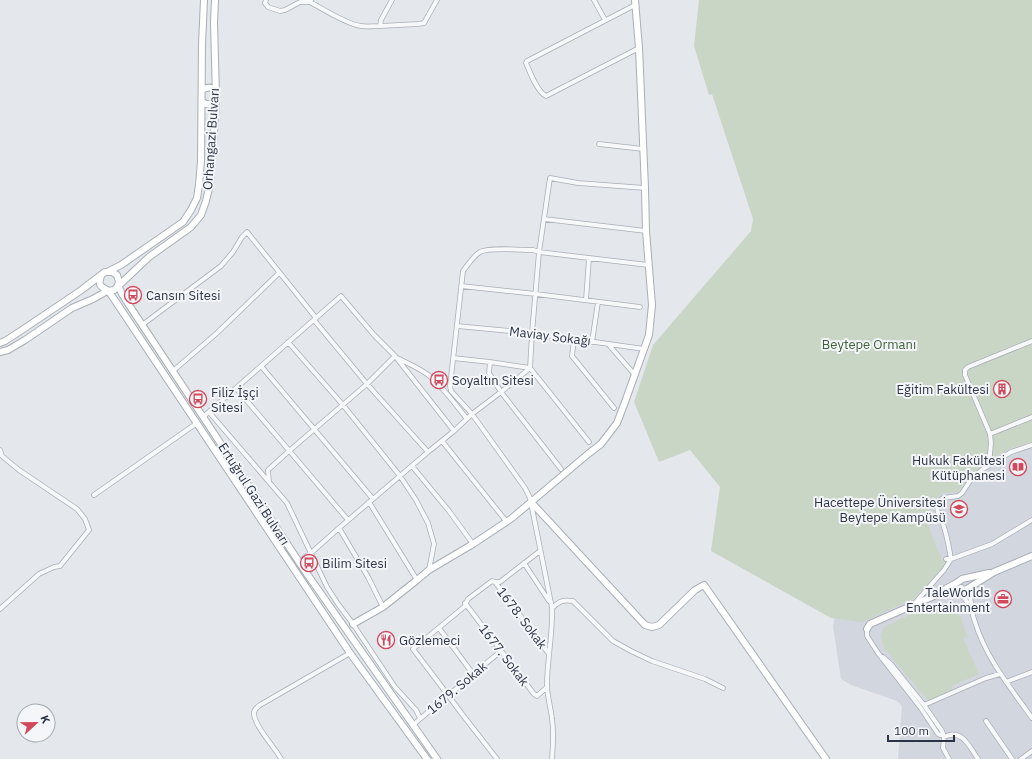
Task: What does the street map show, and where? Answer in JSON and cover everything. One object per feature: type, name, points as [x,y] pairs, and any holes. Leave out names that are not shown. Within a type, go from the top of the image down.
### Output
[{"type":"main road","name":"Orhangazi Bulvarı","points":[[0,343],[22,330],[103,274],[121,265],[183,222],[191,210],[197,198],[201,161],[204,0]]},
{"type":"main road","name":"Orhangazi Bulvarı","points":[[0,352],[8,350],[25,340],[72,308],[107,291],[114,290],[149,257],[191,228],[201,215],[210,184],[216,102],[214,22],[215,0]]},
{"type":"main road","points":[[353,624],[383,607],[429,570],[473,544],[531,502],[600,444],[617,423],[649,335],[652,305],[646,231],[639,48],[635,2]]},
{"type":"main road","points":[[202,90],[210,87],[215,91]]},
{"type":"main road","points":[[202,101],[209,105],[216,102]]},
{"type":"main road","points":[[109,271],[117,275],[118,285]]},
{"type":"main road","points":[[100,276],[100,285],[107,291]]},
{"type":"main road","name":"Ertuğrul Gazi Bulvarı","points":[[118,285],[122,294],[142,325],[294,554],[437,759]]},
{"type":"main road","name":"Ertuğrul Gazi Bulvarı","points":[[107,291],[127,318],[350,653],[427,759]]},
{"type":"main road","points":[[531,502],[645,625],[652,627],[659,625],[695,590],[704,585],[826,759]]},
{"type":"main road","points":[[866,629],[870,624],[913,604],[936,595],[961,589],[965,590],[994,572],[1032,556]]},
{"type":"main road","points":[[936,595],[962,579],[994,572]]},
{"type":"main road","points":[[966,578],[970,582],[969,588]]},
{"type":"main road","points":[[959,581],[961,589]]},
{"type":"street","points":[[266,0],[265,3],[268,7],[280,11],[300,2],[310,1],[343,20],[360,26],[424,23],[437,0]]},
{"type":"street","points":[[380,26],[381,20],[392,0]]},
{"type":"street","points":[[594,0],[605,20]]},
{"type":"street","points":[[635,2],[605,20],[527,61],[526,63],[542,94],[546,96],[639,48]]},
{"type":"street","points":[[600,144],[643,150]]},
{"type":"street","points":[[589,442],[530,368],[539,252],[550,178],[645,188]]},
{"type":"street","points":[[544,219],[646,231]]},
{"type":"street","points":[[142,325],[221,266],[247,232],[367,384],[428,452]]},
{"type":"street","points":[[552,759],[554,742],[546,687],[553,622],[552,606],[530,498],[525,488],[472,414],[451,391],[450,386],[463,271],[480,252],[488,249],[533,250],[539,252],[648,265]]},
{"type":"street","points":[[586,300],[589,258]]},
{"type":"street","points":[[173,371],[217,333],[279,273]]},
{"type":"street","points":[[461,286],[640,307]]},
{"type":"street","points":[[203,417],[341,296],[374,335],[395,356],[454,431]]},
{"type":"street","points":[[592,342],[598,302]]},
{"type":"street","name":"Maviay Sokağı","points":[[457,326],[532,333],[644,349]]},
{"type":"street","points":[[574,339],[572,356],[614,408]]},
{"type":"street","points":[[989,465],[991,443],[990,434],[965,375],[965,370],[968,367],[1032,341]]},
{"type":"street","points":[[288,342],[343,405],[400,476],[416,500],[428,523],[434,544],[429,570]]},
{"type":"street","points":[[608,344],[635,375]]},
{"type":"street","points":[[269,482],[268,470],[367,384],[395,356]]},
{"type":"street","points":[[395,356],[432,378],[467,419]]},
{"type":"street","points":[[453,358],[530,368]]},
{"type":"street","points":[[490,362],[489,373],[501,392],[560,469]]},
{"type":"street","points":[[261,366],[371,501],[417,580]]},
{"type":"street","points":[[304,558],[472,414],[530,368]]},
{"type":"street","points":[[236,388],[348,520]]},
{"type":"street","points":[[209,412],[287,503],[327,587],[395,687],[416,710],[420,718]]},
{"type":"street","points":[[990,434],[1032,417]]},
{"type":"street","points":[[94,495],[197,423]]},
{"type":"street","points":[[442,441],[506,521]]},
{"type":"street","points":[[913,604],[944,570],[949,559],[948,544],[943,523],[937,510],[938,502],[943,498],[958,496],[962,493],[972,478],[983,469],[1010,452],[1032,445]]},
{"type":"street","points":[[0,450],[2,456],[19,470],[77,509],[85,519],[89,530],[60,566],[38,574],[0,609]]},
{"type":"street","points":[[412,466],[473,544]]},
{"type":"street","points":[[949,559],[992,544],[1032,520]]},
{"type":"street","points":[[339,528],[368,577],[383,607]]},
{"type":"street","points":[[497,759],[458,710],[413,649],[464,607],[468,599],[492,581],[500,582],[540,551]]},
{"type":"street","points":[[294,554],[304,558]]},
{"type":"street","points":[[304,558],[305,570]]},
{"type":"street","points":[[524,563],[552,606]]},
{"type":"street","name":"1678. Sokak","points":[[495,582],[549,654]]},
{"type":"street","points":[[969,588],[974,621],[984,645],[1000,674],[1032,718]]},
{"type":"street","points":[[961,589],[972,612]]},
{"type":"street","points":[[552,606],[566,600],[572,601],[614,641],[631,651],[705,679],[723,688]]},
{"type":"street","name":"1677. Sokak","points":[[465,603],[534,694],[537,696],[546,687]]},
{"type":"street","points":[[438,628],[473,674]]},
{"type":"street","points":[[866,629],[867,636],[878,653],[920,707],[937,732],[943,736],[952,734],[958,735],[978,759]]},
{"type":"street","name":"1679. Sokak","points":[[413,725],[472,677],[473,674],[501,651]]},
{"type":"street","points":[[281,759],[256,722],[254,712],[256,708],[350,653]]},
{"type":"street","points":[[878,653],[891,664],[924,705],[942,731],[943,748],[949,759]]},
{"type":"street","points":[[1006,682],[1032,672]]},
{"type":"street","points":[[924,705],[986,678],[1000,674]]},
{"type":"street","points":[[986,721],[1012,759]]},
{"type":"street","points":[[1021,759],[1032,751]]},
{"type":"shaded area","name":"Hacettepe Üniversitesi Beytepe Kampüsü","points":[[1032,322],[1032,759],[898,759],[902,706],[897,701],[851,685],[841,679],[833,626],[845,567]]},
{"type":"green space","name":"Beytepe Ormanı","points":[[699,0],[1032,0],[1032,443],[1013,447],[985,463],[957,492],[943,493],[935,499],[933,509],[923,513],[942,560],[946,560],[946,564],[913,599],[862,622],[831,618],[711,551],[720,487],[690,450],[659,462],[634,402],[653,345],[751,231],[753,219],[712,94],[709,95],[694,46]]},
{"type":"green space","points":[[939,601],[938,607],[955,613],[961,617],[967,637],[963,638],[979,674],[951,686],[953,691],[929,702],[884,648],[881,636],[883,629],[886,626]]},
{"type":"place","name":"Cansın Sitesi","points":[[133,295]]},
{"type":"place","name":"Soyaltın Sitesi","points":[[439,380]]},
{"type":"place","name":"Eğitim Fakültesi","points":[[1002,389]]},
{"type":"place","name":"Filiz İşçi Sitesi","points":[[198,399]]},
{"type":"place","name":"Hukuk Fakültesi Kütüphanesi","points":[[1018,467]]},
{"type":"place","name":"Hacettepe Üniversitesi Beytepe Kampüsü","points":[[959,509]]},
{"type":"place","name":"Bilim Sitesi","points":[[309,563]]},
{"type":"place","name":"TaleWorlds Entertainment","points":[[1003,599]]},
{"type":"place","name":"Gözlemeci","points":[[386,640]]}]
